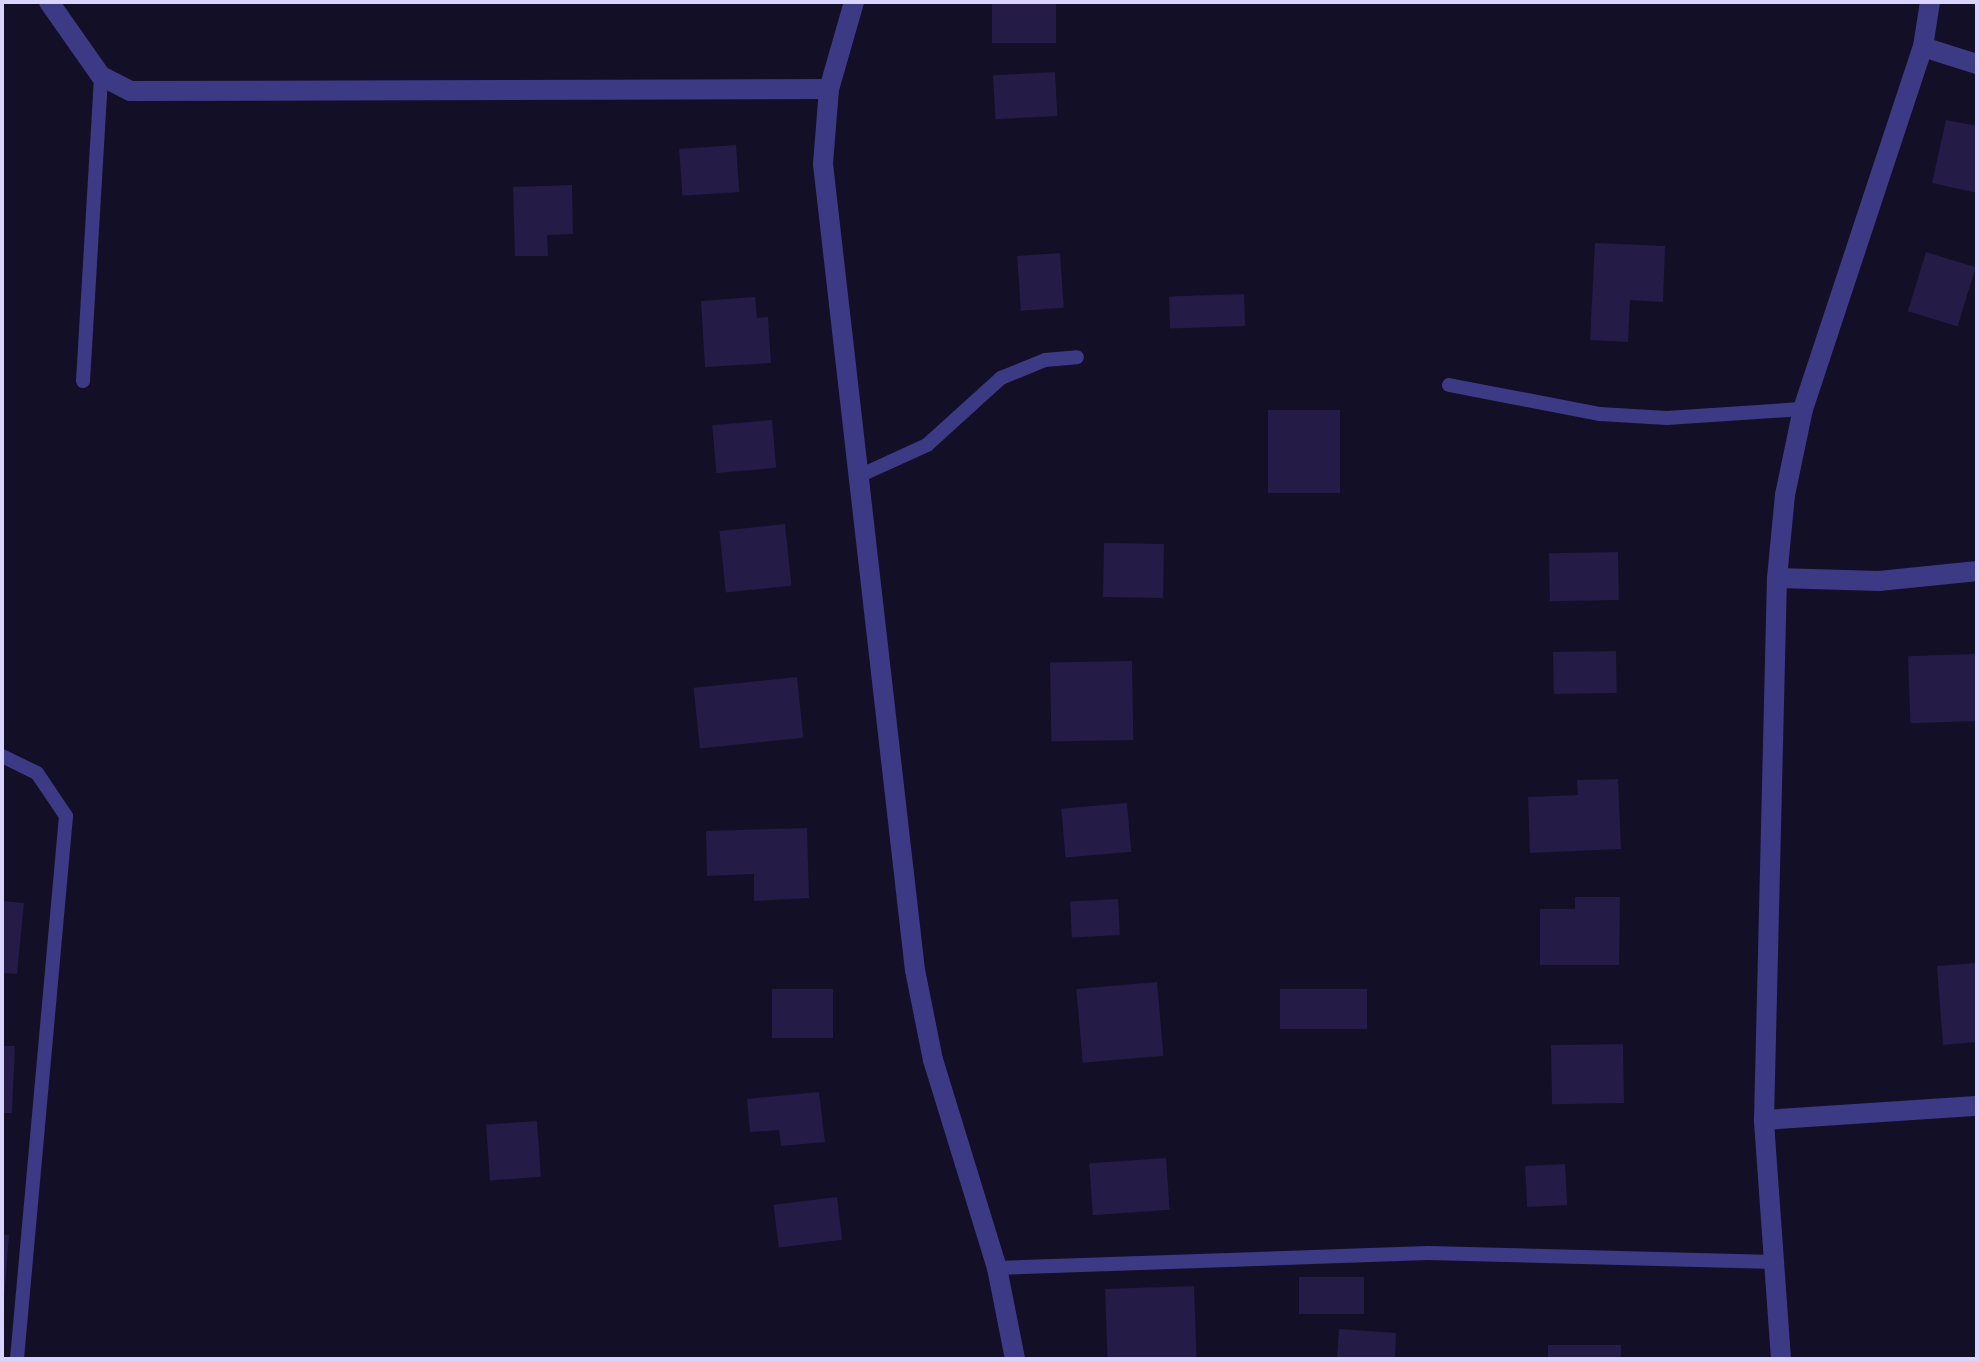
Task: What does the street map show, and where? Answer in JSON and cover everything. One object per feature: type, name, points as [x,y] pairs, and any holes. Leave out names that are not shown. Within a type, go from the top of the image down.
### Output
[{"type":"street","points":[[49,2],[101,76],[130,91],[829,89]]},
{"type":"street","points":[[854,2],[829,89],[823,164],[915,970],[933,1060],[997,1268],[1015,1359]]},
{"type":"street","points":[[1781,1359],[1764,1120],[1777,578],[1785,495],[1803,409],[1923,47],[1930,2]]},
{"type":"street","points":[[1923,47],[1977,64]]},
{"type":"street","points":[[1777,578],[1879,581],[1977,571]]},
{"type":"street","points":[[1764,1120],[1977,1106]]},
{"type":"lane","points":[[83,381],[101,76]]},
{"type":"lane","points":[[859,476],[927,445],[1001,378],[1045,360],[1077,357]]},
{"type":"lane","points":[[1449,385],[1600,414],[1681,418],[1803,409]]},
{"type":"lane","points":[[2,756],[37,773],[66,816],[17,1359]]},
{"type":"lane","points":[[997,1268],[1428,1253],[1775,1262]]},
{"type":"building","points":[[992,2],[1056,2],[1056,43],[992,43]]},
{"type":"building","points":[[1055,72],[1057,116],[995,119],[993,75]]},
{"type":"building","points":[[1946,120],[1977,126],[1977,193],[1932,183]]},
{"type":"building","points":[[736,145],[739,192],[682,196],[679,149]]},
{"type":"building","points":[[572,185],[573,234],[547,235],[548,256],[515,256],[513,187]]},
{"type":"building","points":[[1595,243],[1665,246],[1663,302],[1630,300],[1628,342],[1590,340]]},
{"type":"building","points":[[1926,252],[1976,267],[1958,326],[1908,311]]},
{"type":"building","points":[[1060,253],[1064,308],[1021,311],[1017,256]]},
{"type":"building","points":[[1244,294],[1245,326],[1170,329],[1169,297]]},
{"type":"building","points":[[755,297],[757,318],[768,317],[771,363],[705,367],[701,301]]},
{"type":"building","points":[[1268,410],[1340,410],[1340,493],[1268,493]]},
{"type":"building","points":[[772,420],[776,468],[716,473],[712,425]]},
{"type":"building","points":[[785,524],[791,586],[726,593],[719,531]]},
{"type":"building","points":[[1104,543],[1164,544],[1163,598],[1103,597]]},
{"type":"building","points":[[1618,552],[1619,600],[1550,601],[1549,553]]},
{"type":"building","points":[[1616,651],[1617,693],[1554,694],[1553,652]]},
{"type":"building","points":[[1975,654],[1977,721],[1910,723],[1908,656]]},
{"type":"building","points":[[1132,661],[1133,740],[1051,741],[1050,662]]},
{"type":"building","points":[[797,677],[803,738],[700,749],[694,688]]},
{"type":"building","points":[[1618,779],[1621,849],[1530,853],[1528,797],[1578,795],[1577,780]]},
{"type":"building","points":[[1127,803],[1131,852],[1066,858],[1061,809]]},
{"type":"building","points":[[807,828],[809,898],[754,901],[754,874],[707,876],[706,831]]},
{"type":"building","points":[[1575,897],[1620,897],[1619,965],[1540,965],[1540,909],[1575,909]]},
{"type":"building","points":[[1118,899],[1120,935],[1072,937],[1070,902]]},
{"type":"building","points":[[2,901],[24,903],[17,974],[2,973]]},
{"type":"building","points":[[1977,963],[1977,1042],[1943,1045],[1937,966]]},
{"type":"building","points":[[1157,982],[1163,1056],[1083,1063],[1076,989]]},
{"type":"building","points":[[772,989],[833,989],[833,1038],[772,1038]]},
{"type":"building","points":[[1280,989],[1367,989],[1367,1029],[1280,1029]]},
{"type":"building","points":[[1623,1044],[1624,1103],[1552,1104],[1551,1045]]},
{"type":"building","points":[[2,1046],[15,1046],[12,1113],[2,1113]]},
{"type":"building","points":[[819,1092],[825,1142],[781,1146],[779,1130],[750,1132],[747,1099]]},
{"type":"building","points":[[537,1121],[541,1177],[490,1180],[486,1125]]},
{"type":"building","points":[[1166,1158],[1170,1210],[1093,1215],[1089,1163]]},
{"type":"building","points":[[1565,1164],[1567,1205],[1527,1207],[1525,1166]]},
{"type":"building","points":[[837,1197],[842,1240],[779,1247],[773,1205]]},
{"type":"building","points":[[2,1234],[9,1235],[4,1300],[2,1300]]},
{"type":"building","points":[[1299,1277],[1364,1277],[1364,1314],[1299,1314]]},
{"type":"building","points":[[1194,1286],[1197,1359],[1107,1359],[1105,1289]]},
{"type":"building","points":[[1339,1329],[1396,1333],[1395,1359],[1337,1359]]},
{"type":"building","points":[[1548,1345],[1621,1345],[1621,1359],[1548,1359]]}]
